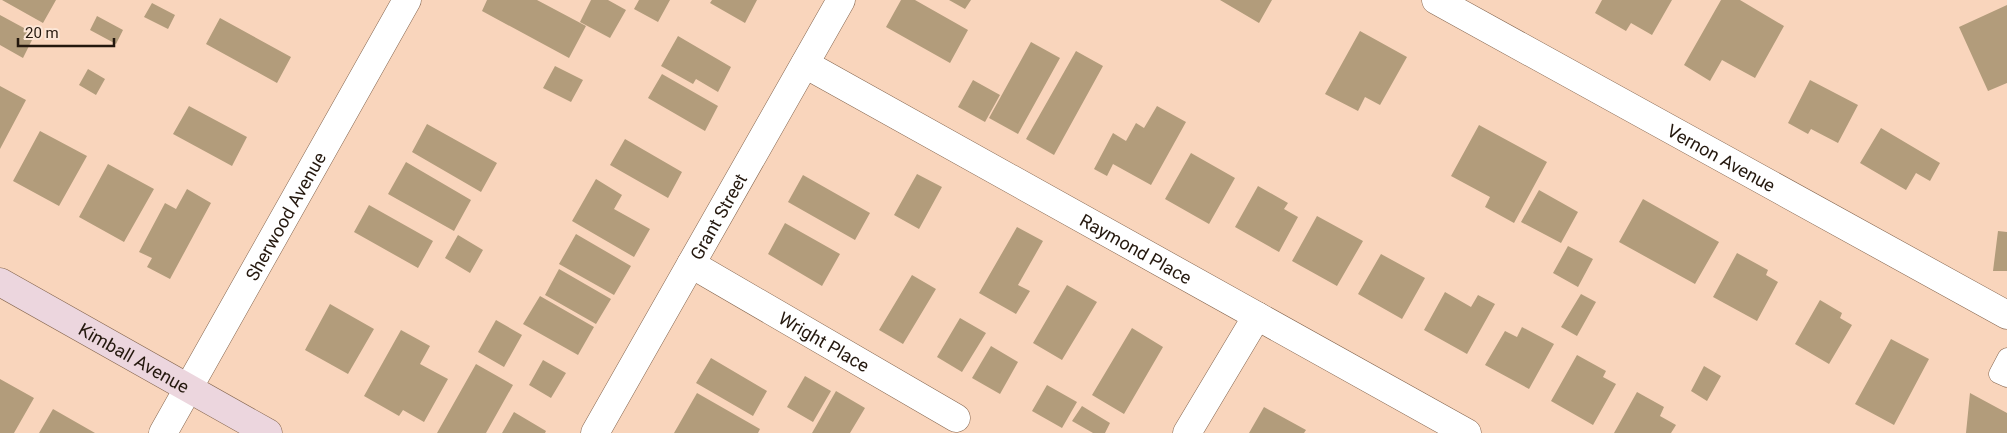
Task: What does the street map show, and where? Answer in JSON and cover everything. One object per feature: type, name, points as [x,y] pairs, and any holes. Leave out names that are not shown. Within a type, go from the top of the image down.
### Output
[{"type":"street","name":"Sherwood Avenue","points":[[164,433],[407,0]]},
{"type":"street","name":"Grant Street","points":[[595,433],[841,0]]},
{"type":"street","name":"Vernon Avenue","points":[[1436,0],[2007,315]]},
{"type":"street","name":"Raymond Place","points":[[805,64],[1466,433]]},
{"type":"street","name":"Wright Place","points":[[692,264],[956,418]]},
{"type":"street","name":"Kimball Avenue","points":[[0,282],[268,433]]},
{"type":"street","points":[[1186,433],[1258,316]]},
{"type":"lane","points":[[2007,357],[1998,374],[2007,378]]},
{"type":"building","points":[[2,0],[56,0],[43,23]]},
{"type":"building","points":[[487,0],[537,0],[586,26],[569,58],[482,11]]},
{"type":"building","points":[[591,0],[608,0],[626,10],[610,38],[580,22]]},
{"type":"building","points":[[639,0],[670,0],[658,22],[634,9]]},
{"type":"building","points":[[712,0],[757,0],[745,23],[710,3]]},
{"type":"building","points":[[901,0],[915,0],[968,30],[950,63],[886,27]]},
{"type":"building","points":[[949,0],[971,0],[965,9]]},
{"type":"building","points":[[1220,0],[1272,0],[1259,23]]},
{"type":"building","points":[[1602,0],[1672,0],[1652,35],[1631,23],[1626,31],[1595,13]]},
{"type":"building","points":[[1721,0],[1740,0],[1784,26],[1755,78],[1722,60],[1710,81],[1684,65]]},
{"type":"building","points":[[152,3],[175,15],[168,29],[144,17]]},
{"type":"building","points":[[2007,5],[2007,83],[1988,91],[1959,27]]},
{"type":"building","points":[[0,15],[35,34],[23,58],[0,45]]},
{"type":"building","points":[[97,16],[123,30],[116,44],[90,30]]},
{"type":"building","points":[[220,18],[291,57],[277,83],[206,44]]},
{"type":"building","points":[[1360,31],[1407,57],[1380,105],[1365,97],[1358,111],[1325,94]]},
{"type":"building","points":[[678,36],[731,67],[718,92],[696,79],[693,84],[661,66]]},
{"type":"building","points":[[1031,42],[1060,58],[1018,134],[989,118]]},
{"type":"building","points":[[1076,51],[1103,66],[1054,155],[1026,139]]},
{"type":"building","points":[[555,66],[583,80],[571,102],[543,88]]},
{"type":"building","points":[[88,69],[105,79],[96,95],[79,85]]},
{"type":"building","points":[[662,74],[718,106],[705,131],[648,98]]},
{"type":"building","points":[[973,80],[1000,95],[985,122],[958,107]]},
{"type":"building","points":[[1810,80],[1858,105],[1838,143],[1811,129],[1808,134],[1788,123]]},
{"type":"building","points":[[0,86],[26,100],[0,149]]},
{"type":"building","points":[[189,106],[247,137],[232,166],[173,134]]},
{"type":"building","points":[[1157,106],[1186,122],[1151,185],[1113,164],[1107,176],[1094,169],[1113,133],[1126,141],[1136,123],[1144,128]]},
{"type":"building","points":[[427,124],[497,163],[481,192],[412,152]]},
{"type":"building","points":[[1479,125],[1547,162],[1514,223],[1485,207],[1490,197],[1451,176]]},
{"type":"building","points":[[1881,128],[1940,163],[1930,181],[1916,173],[1906,190],[1860,163]]},
{"type":"building","points":[[40,131],[87,156],[59,206],[13,181]]},
{"type":"building","points":[[625,139],[682,172],[668,198],[610,165]]},
{"type":"building","points":[[1191,153],[1235,178],[1209,224],[1165,199]]},
{"type":"building","points":[[406,162],[471,200],[454,231],[388,194]]},
{"type":"building","points":[[108,164],[154,189],[124,242],[79,217]]},
{"type":"building","points":[[917,174],[942,187],[919,229],[894,215]]},
{"type":"building","points":[[803,175],[870,213],[855,240],[788,202]]},
{"type":"building","points":[[596,179],[622,195],[614,209],[650,229],[634,257],[572,221]]},
{"type":"building","points":[[1258,186],[1288,203],[1284,209],[1298,217],[1279,252],[1235,227]]},
{"type":"building","points":[[187,189],[211,203],[170,279],[147,267],[152,258],[139,252],[165,203],[176,209]]},
{"type":"building","points":[[1539,190],[1578,212],[1561,243],[1521,222]]},
{"type":"building","points":[[1643,199],[1719,242],[1695,284],[1619,242]]},
{"type":"building","points":[[369,205],[433,241],[418,268],[354,232]]},
{"type":"building","points":[[1317,216],[1363,241],[1337,286],[1292,261]]},
{"type":"building","points":[[785,223],[840,254],[822,286],[768,254]]},
{"type":"building","points":[[1017,227],[1043,241],[1018,285],[1030,291],[1016,314],[979,293]]},
{"type":"building","points":[[1998,231],[2007,232],[2007,271],[1993,271]]},
{"type":"building","points":[[576,234],[631,266],[614,295],[559,264]]},
{"type":"building","points":[[458,235],[483,250],[470,273],[445,258]]},
{"type":"building","points":[[1568,246],[1593,259],[1578,287],[1553,273]]},
{"type":"building","points":[[1737,253],[1768,270],[1766,275],[1778,282],[1757,321],[1713,297]]},
{"type":"building","points":[[1381,254],[1425,278],[1402,319],[1358,294]]},
{"type":"building","points":[[559,269],[611,299],[596,324],[545,295]]},
{"type":"building","points":[[912,275],[936,289],[903,344],[879,330]]},
{"type":"building","points":[[1067,285],[1097,302],[1062,360],[1033,343]]},
{"type":"building","points":[[1445,292],[1471,307],[1478,295],[1495,304],[1467,354],[1424,330]]},
{"type":"building","points":[[1581,294],[1596,302],[1577,336],[1561,327]]},
{"type":"building","points":[[540,296],[594,327],[578,355],[523,324]]},
{"type":"building","points":[[1820,300],[1842,313],[1840,318],[1852,325],[1829,364],[1795,344]]},
{"type":"building","points":[[330,304],[374,329],[348,374],[305,350]]},
{"type":"building","points":[[960,318],[986,333],[962,372],[937,357]]},
{"type":"building","points":[[496,320],[522,335],[504,367],[478,352]]},
{"type":"building","points":[[1522,327],[1554,344],[1529,389],[1485,365],[1505,331],[1517,337]]},
{"type":"building","points":[[1132,328],[1163,347],[1124,414],[1092,395]]},
{"type":"building","points":[[401,330],[430,346],[420,364],[448,379],[424,422],[403,410],[399,416],[364,396]]},
{"type":"building","points":[[1891,339],[1929,359],[1894,425],[1855,404]]},
{"type":"building","points":[[991,346],[1018,362],[1000,394],[972,378]]},
{"type":"building","points":[[1577,355],[1606,371],[1603,377],[1616,384],[1593,425],[1551,401]]},
{"type":"building","points":[[711,358],[767,391],[753,416],[696,383]]},
{"type":"building","points":[[543,360],[566,373],[551,398],[529,385]]},
{"type":"building","points":[[476,364],[513,385],[486,433],[437,433]]},
{"type":"building","points":[[1704,366],[1721,376],[1707,401],[1691,391]]},
{"type":"building","points":[[805,376],[831,391],[813,422],[787,407]]},
{"type":"building","points":[[0,379],[34,398],[14,433],[0,433]]},
{"type":"building","points":[[1047,385],[1077,402],[1062,428],[1032,411]]},
{"type":"building","points":[[836,391],[865,408],[850,433],[812,433]]},
{"type":"building","points":[[1637,392],[1664,407],[1660,416],[1676,425],[1671,433],[1614,433]]},
{"type":"building","points":[[697,393],[760,429],[758,433],[674,433]]},
{"type":"building","points":[[1970,393],[2007,413],[2007,433],[1966,433]]},
{"type":"building","points":[[1082,406],[1110,423],[1105,433],[1093,433],[1072,421]]},
{"type":"building","points":[[1264,407],[1306,430],[1304,433],[1249,433]]},
{"type":"building","points":[[53,409],[95,433],[39,433]]},
{"type":"building","points":[[514,412],[546,431],[545,433],[502,433]]}]
